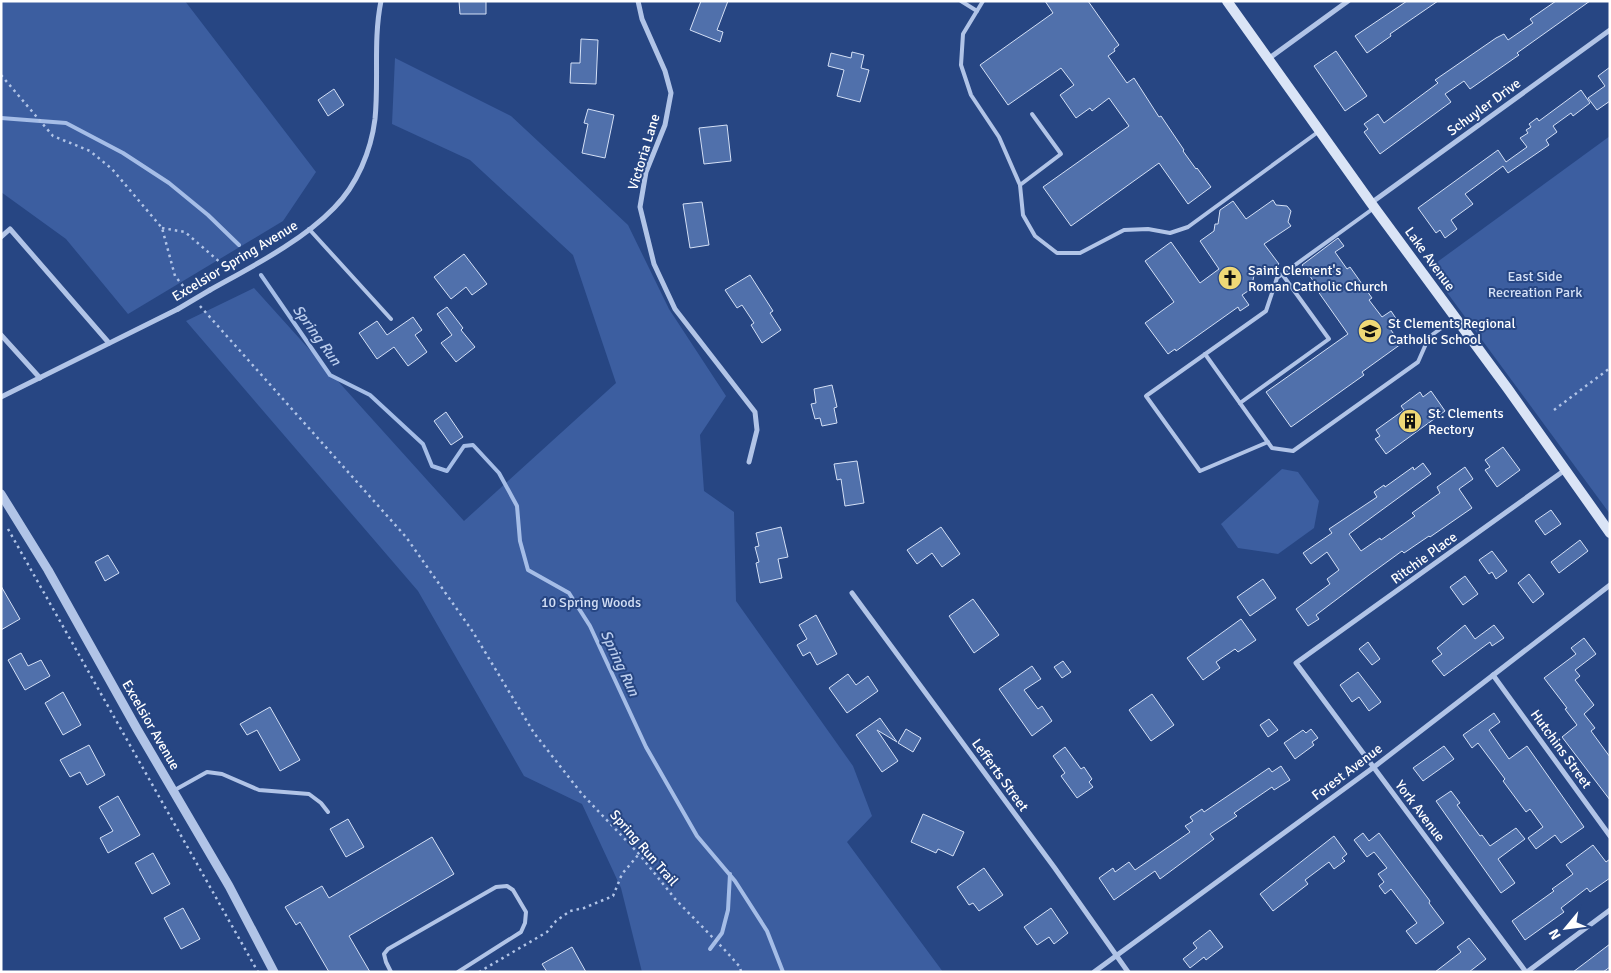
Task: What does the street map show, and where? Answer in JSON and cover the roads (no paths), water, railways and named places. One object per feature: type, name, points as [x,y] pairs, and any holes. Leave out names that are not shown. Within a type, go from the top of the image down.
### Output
[{"type":"main road","name":"Lake Avenue","points":[[1227,1],[1610,534]]},
{"type":"street","name":"Excelsior Spring Avenue","points":[[1,397],[178,309],[299,238],[334,208],[351,187],[369,150],[375,119],[377,21],[381,1]]},
{"type":"street","name":"Victoria Lane","points":[[638,1],[642,18],[665,72],[671,93],[665,124],[646,172],[640,207],[654,264],[676,309],[755,412],[757,430],[750,462]]},
{"type":"street","points":[[1268,59],[1348,1]]},
{"type":"street","name":"Schuyler Drive","points":[[1373,205],[1610,30]]},
{"type":"street","points":[[1,237],[10,229],[109,343]]},
{"type":"street","points":[[1,335],[40,378]]},
{"type":"street","name":"Ritchie Place","points":[[1296,663],[1565,470]]},
{"type":"street","name":"Excelsior Avenue","points":[[1,494],[48,570],[136,729],[229,886],[274,972]]},
{"type":"street","name":"Forest Avenue","points":[[1094,972],[1374,767],[1610,585]]},
{"type":"street","name":"Lefferts Street","points":[[852,593],[1054,867],[1128,972]]},
{"type":"street","name":"York Avenue","points":[[1296,663],[1527,972]]},
{"type":"street","name":"Hutchins Street","points":[[1493,675],[1610,836]]},
{"type":"street","points":[[1527,972],[1610,910]]},
{"type":"lane","points":[[961,1],[977,11]]},
{"type":"lane","points":[[983,1],[964,34],[961,66],[971,95],[999,138],[1020,185],[1023,215],[1035,236],[1057,253],[1080,253],[1124,230],[1148,229],[1170,233],[1188,227],[1320,131]]},
{"type":"lane","points":[[1020,185],[1061,154],[1032,114]]},
{"type":"lane","points":[[1268,442],[1200,471],[1146,396],[1266,311],[1277,278],[1373,205]]},
{"type":"lane","points":[[309,229],[390,319]]},
{"type":"lane","points":[[1240,403],[1329,339],[1282,274]]},
{"type":"lane","points":[[1205,354],[1272,448],[1293,451],[1418,362],[1429,337],[1456,318]]},
{"type":"lane","points":[[173,791],[207,772],[222,774],[259,790],[309,794],[321,803],[328,812]]},
{"type":"lane","points":[[391,972],[384,954],[388,949],[496,887],[507,886],[513,890],[526,912],[525,923],[521,932],[458,972]]},
{"type":"waterway","name":"Spring Run","points":[[1,118],[66,123],[123,153],[169,183],[208,215],[239,245]]},
{"type":"waterway","name":"Spring Run","points":[[261,275],[330,375],[370,395],[423,444],[432,466],[447,471],[464,446],[473,445],[499,473],[517,506],[520,541],[528,570],[569,593],[590,626],[646,747],[697,836],[735,881],[767,931],[783,972]]},
{"type":"waterway","points":[[710,949],[722,933],[728,910],[730,874]]},
{"type":"place","name":"Saint Clement's Roman Catholic Church","points":[[1230,278]]},
{"type":"place","name":"St Clements Regional Catholic School","points":[[1370,331]]},
{"type":"place","name":"St. Clements Rectory","points":[[1410,421]]},
{"type":"park label","name":"East Side Recreation Park","points":[[1535,284]]},
{"type":"park label","name":"10 Spring Woods","points":[[591,602]]}]
